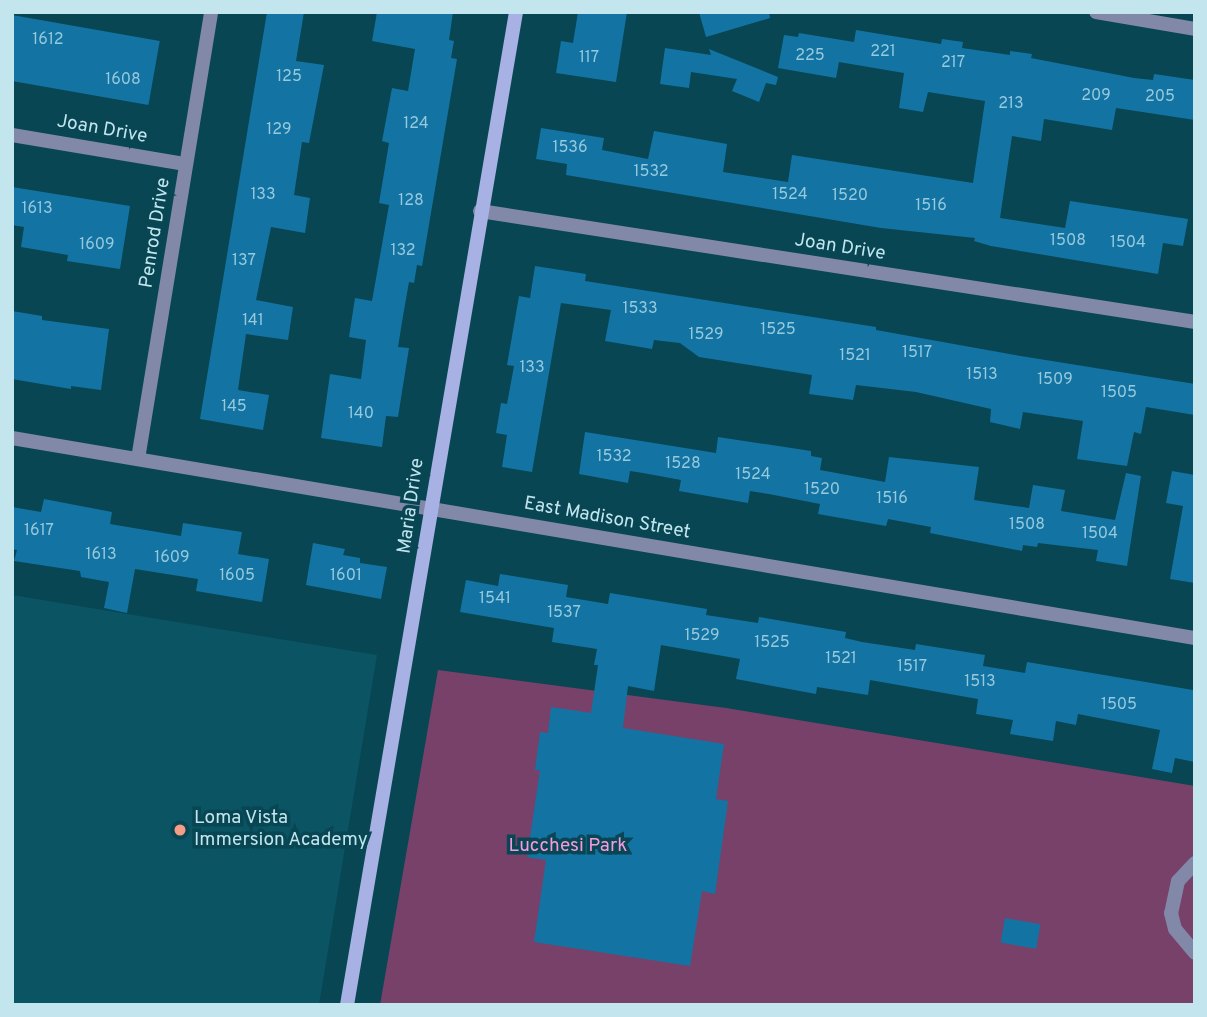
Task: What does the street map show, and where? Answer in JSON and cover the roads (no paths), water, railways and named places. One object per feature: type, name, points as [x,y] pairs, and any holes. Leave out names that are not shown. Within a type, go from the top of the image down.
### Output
[{"type":"street","name":"Penrod Drive","points":[[138,459],[211,12]]},
{"type":"street","name":"Maria Drive","points":[[346,1005],[516,12]]},
{"type":"street","points":[[1096,12],[1195,29]]},
{"type":"street","name":"Joan Drive","points":[[12,135],[186,164]]},
{"type":"street","name":"Joan Drive","points":[[480,211],[1195,322]]},
{"type":"street","name":"East Madison Street","points":[[12,438],[1195,638]]},
{"type":"street","points":[[1195,863],[1178,881],[1172,897],[1171,913],[1175,929],[1184,944],[1195,953]]},
{"type":"place","name":"Loma Vista Immersion Academy","points":[[180,830]]},
{"type":"park label","name":"Lucchesi Park","points":[[568,847]]}]
